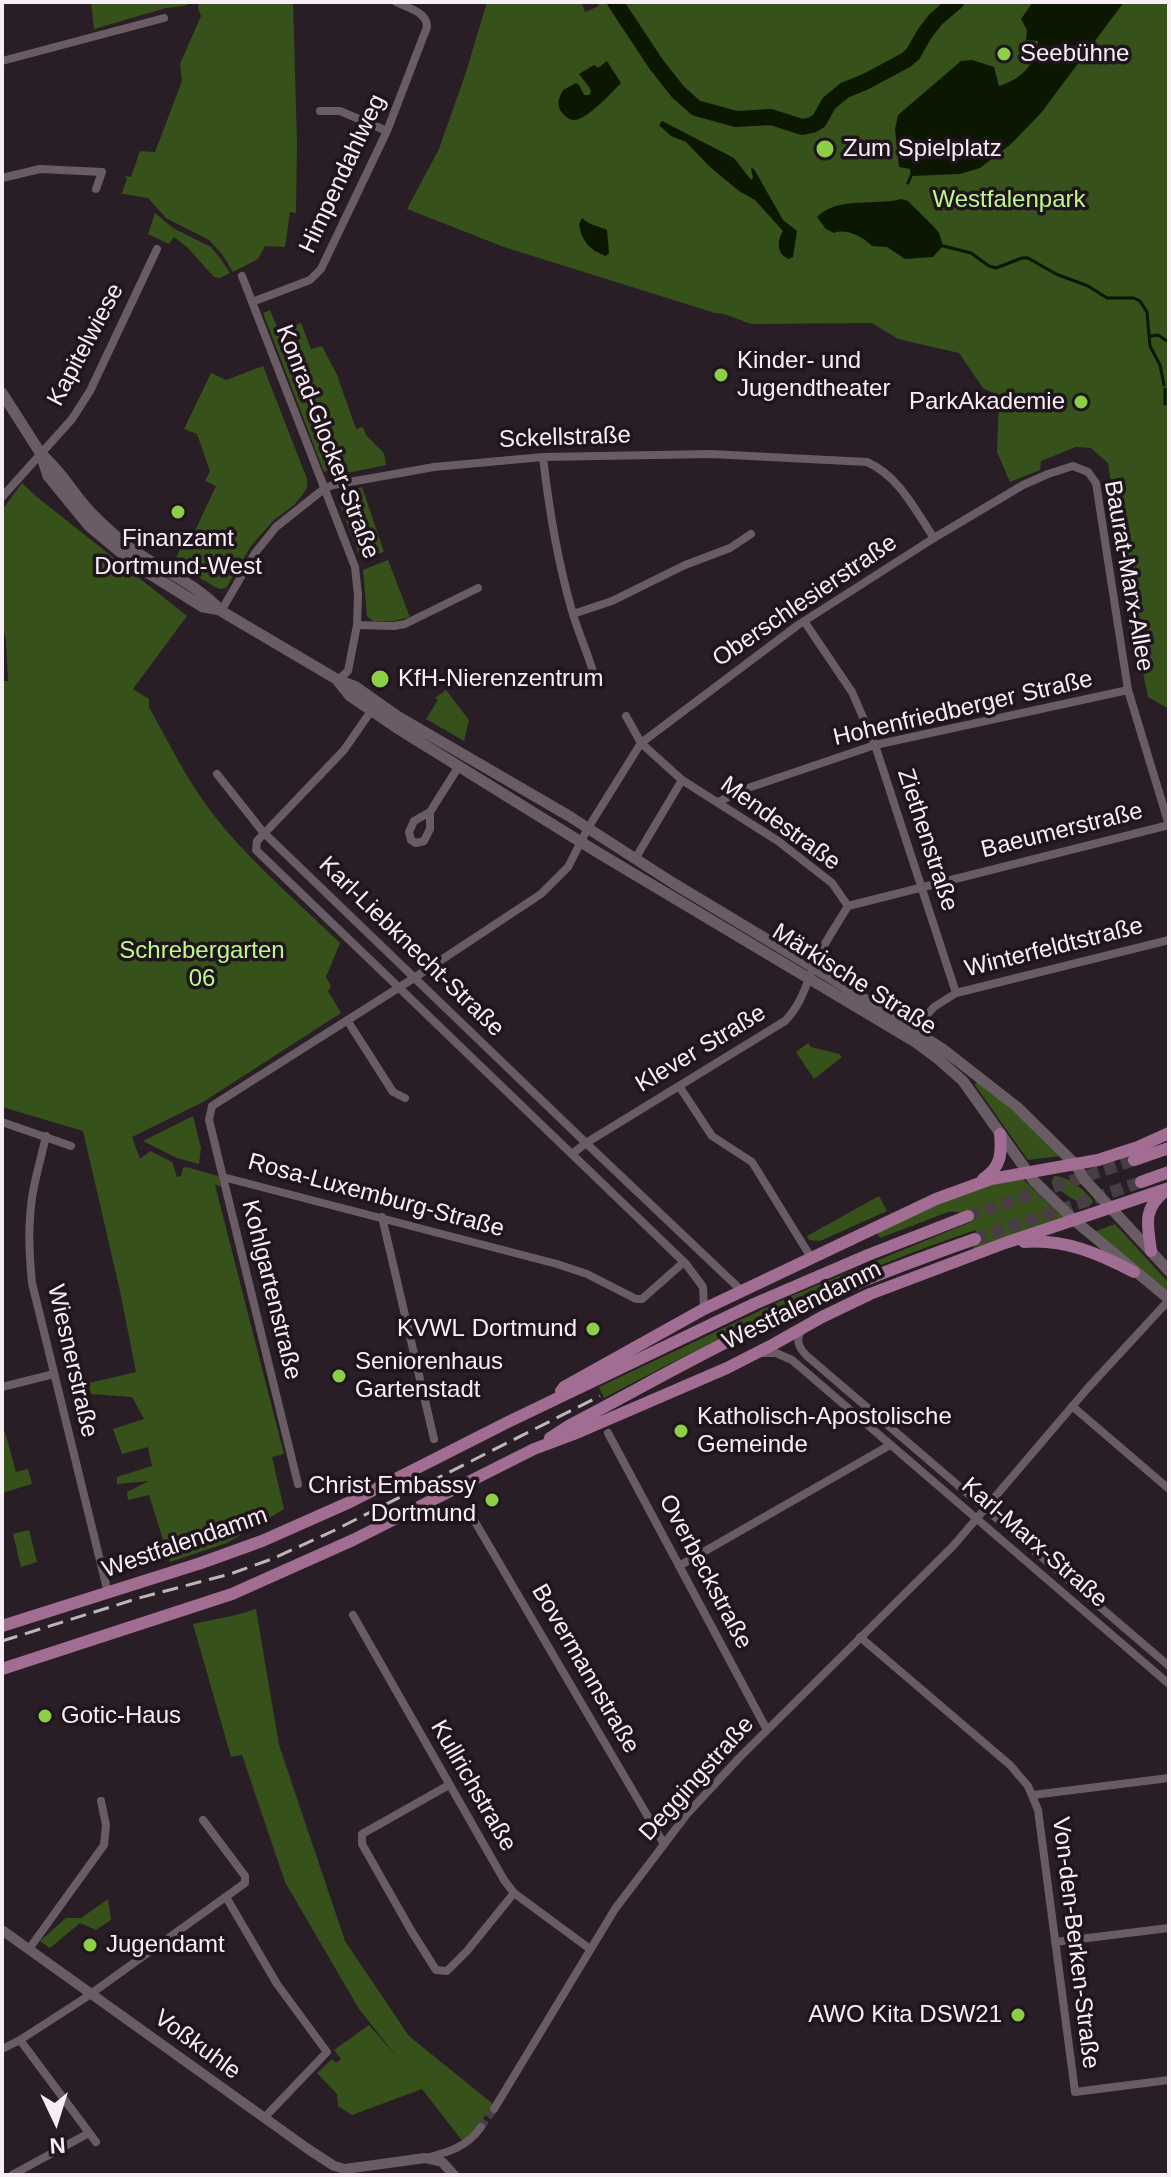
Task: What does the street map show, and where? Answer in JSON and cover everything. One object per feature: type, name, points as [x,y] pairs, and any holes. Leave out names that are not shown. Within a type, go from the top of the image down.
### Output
[{"type":"main road","name":"Märkische Straße","points":[[2,393],[41,454],[48,476],[57,489],[111,546],[203,607],[221,611],[338,680],[356,687],[397,716],[588,828],[937,1058],[963,1081],[1034,1181],[1074,1220],[1169,1300]]},
{"type":"main road","name":"Märkische Straße","points":[[338,680],[350,696],[371,711],[581,842],[914,1030],[944,1050],[1017,1107],[1076,1165],[1084,1179],[1169,1271]]},
{"type":"main road","name":"Westfalendamm","points":[[550,1402],[564,1387],[704,1309],[914,1208],[976,1184],[1076,1165],[1120,1153],[1169,1133]]},
{"type":"main road","points":[[976,1184],[997,1167],[1002,1153],[1000,1134]]},
{"type":"main road","points":[[1134,1160],[1169,1148]]},
{"type":"main road","points":[[1141,1182],[1169,1172]]},
{"type":"main road","points":[[1151,1251],[1148,1223],[1151,1207],[1169,1189]]},
{"type":"main road","name":"Westfalendamm","points":[[2,1669],[232,1594],[353,1540],[534,1449],[757,1353],[870,1294],[1005,1243],[1169,1189]]},
{"type":"main road","name":"Westfalendamm","points":[[2,1626],[179,1571],[281,1533],[766,1299],[968,1216]]},
{"type":"main road","name":"Westfalendamm","points":[[534,1449],[570,1425],[748,1331],[888,1270],[975,1239]]},
{"type":"main road","points":[[1005,1243],[1062,1243],[1094,1253],[1134,1272]]},
{"type":"street","name":"Himpendahlweg","points":[[252,302],[305,282],[319,273],[387,131],[428,24],[423,16],[396,2]]},
{"type":"street","points":[[2,61],[164,18]]},
{"type":"street","points":[[320,111],[340,111],[387,131]]},
{"type":"street","points":[[2,178],[40,169],[102,172],[96,189]]},
{"type":"street","name":"Kapitelwiese","points":[[2,497],[72,419],[90,391],[157,249]]},
{"type":"street","name":"Konrad-Glocker-Straße","points":[[242,276],[355,567],[357,625],[348,671],[338,680]]},
{"type":"street","name":"Sckellstraße","points":[[221,611],[255,553],[276,527],[325,488],[434,467],[543,457],[711,454],[867,462],[894,479],[934,538]]},
{"type":"street","points":[[543,457],[549,514],[573,614],[596,682]]},
{"type":"street","name":"Oberschlesierstraße","points":[[212,1106],[541,894],[568,867],[588,828],[641,743],[804,621],[1008,493],[1073,466],[1088,472]]},
{"type":"street","name":"Baurat-Marx-Allee","points":[[1088,472],[1096,483],[1128,690],[1169,825]]},
{"type":"street","points":[[573,614],[612,601],[685,565],[730,548],[751,534]]},
{"type":"street","points":[[357,625],[405,624],[478,588]]},
{"type":"street","name":"Ziethenstraße","points":[[804,621],[852,692],[875,745],[956,993]]},
{"type":"street","name":"Hohenfriedberger Straße","points":[[718,802],[745,789],[875,745],[1128,690]]},
{"type":"street","points":[[263,832],[344,750],[371,711]]},
{"type":"street","name":"Mendestraße","points":[[626,716],[641,743],[682,780],[778,841],[832,883],[848,906]]},
{"type":"street","points":[[430,812],[459,766]]},
{"type":"street","name":"Karl-Liebknecht-Straße","points":[[217,774],[263,832],[742,1291]]},
{"type":"street","name":"Mendestraße","points":[[635,859],[682,780]]},
{"type":"street","name":"Baeumerstraße","points":[[848,906],[1169,825]]},
{"type":"street","name":"Karl-Liebknecht-Straße","points":[[263,832],[256,850],[685,1263],[703,1287],[704,1309]]},
{"type":"street","points":[[812,973],[848,906]]},
{"type":"street","name":"Winterfeldtstraße","points":[[914,1030],[934,1007],[956,993],[1169,940]]},
{"type":"street","name":"Klever Straße","points":[[586,1143],[785,1021],[793,1012],[812,973]]},
{"type":"street","points":[[347,1020],[393,1092],[405,1098]]},
{"type":"street","points":[[679,1086],[712,1136],[752,1162],[812,1259]]},
{"type":"street","name":"Kohlgartenstraße","points":[[212,1106],[209,1120],[298,1484]]},
{"type":"street","points":[[2,1122],[71,1146]]},
{"type":"street","name":"Wiesnerstraße","points":[[46,1136],[33,1188],[30,1216],[32,1283],[108,1593]]},
{"type":"street","points":[[572,1154],[586,1143]]},
{"type":"street","name":"Rosa-Luxemburg-Straße","points":[[223,1177],[519,1253],[587,1274],[636,1299],[642,1299],[685,1263]]},
{"type":"street","points":[[382,1217],[434,1439]]},
{"type":"street","points":[[685,1263],[699,1251]]},
{"type":"street","name":"Deggingstraße","points":[[494,2109],[615,1909],[664,1844],[715,1783],[939,1561],[1072,1406],[1169,1300]]},
{"type":"street","name":"Karl-Marx-Straße","points":[[801,1329],[797,1338],[802,1351],[1169,1684]]},
{"type":"street","name":"Karl-Marx-Straße","points":[[757,1353],[776,1353],[792,1360],[890,1445],[981,1514],[1169,1666]]},
{"type":"street","points":[[2,1387],[54,1374]]},
{"type":"street","points":[[1072,1406],[1169,1489]]},
{"type":"street","name":"Overbeckstraße","points":[[608,1433],[767,1730]]},
{"type":"street","points":[[679,1566],[890,1445]]},
{"type":"street","name":"Bovermannstraße","points":[[471,1515],[664,1844]]},
{"type":"street","name":"Kullrichstraße","points":[[353,1615],[504,1880],[514,1893],[590,1949]]},
{"type":"street","name":"Von-den-Berken-Straße","points":[[860,1637],[1010,1765],[1033,1795],[1041,1821],[1075,2092],[1169,2080]]},
{"type":"street","points":[[1033,1795],[1169,1778]]},
{"type":"street","points":[[449,1785],[362,1834],[362,1844],[436,1970],[447,1971],[514,1893]]},
{"type":"street","points":[[29,1949],[104,1845],[106,1825],[101,1801]]},
{"type":"street","points":[[2,2049],[90,1994],[245,1883],[245,1876],[203,1820]]},
{"type":"street","points":[[226,1897],[277,1984],[327,2052],[264,2118]]},
{"type":"street","points":[[1055,1942],[1169,1928]]},
{"type":"street","name":"Voßkuhle","points":[[2,1930],[344,2172]]},
{"type":"street","points":[[20,2040],[96,2142]]},
{"type":"street","points":[[344,2172],[455,2150],[474,2137],[481,2127]]},
{"type":"street","points":[[12,2175],[89,2133]]},
{"type":"street","points":[[425,2158],[442,2162],[454,2175]]},
{"type":"green space","points":[[91,2],[193,2],[94,29]]},
{"type":"green space","points":[[199,2],[293,2],[296,213],[290,212],[285,247],[265,246],[258,259],[233,272],[209,240],[166,218],[148,198],[118,193],[122,193],[127,179],[124,176],[131,177],[140,151],[155,152],[182,81],[180,64],[201,16]]},
{"type":"green space","name":"Westfalenpark","points":[[487,2],[582,2],[585,12],[599,6],[597,2],[1169,2],[1169,709],[1148,697],[1143,673],[1136,664],[1108,463],[1091,448],[1076,447],[1041,461],[1040,470],[1010,482],[997,452],[999,396],[983,388],[959,353],[898,339],[872,323],[751,324],[504,247],[407,209],[439,149]]},
{"type":"green space","points":[[155,213],[173,228],[211,247],[230,273],[220,278],[214,277],[174,237],[169,244],[148,234]]},
{"type":"green space","points":[[270,310],[279,332],[301,323],[311,349],[322,346],[337,375],[356,429],[363,427],[366,435],[384,453],[386,465],[338,475],[330,469],[324,472],[263,313]]},
{"type":"green space","points":[[263,366],[307,479],[307,488],[294,505],[274,520],[251,546],[226,588],[219,589],[173,563],[182,546],[187,548],[216,486],[205,481],[210,471],[197,434],[184,429],[211,373],[226,380]]},
{"type":"green space","name":"Schrebergarten 06","points":[[22,483],[187,616],[133,689],[149,699],[149,707],[182,768],[226,830],[340,943],[326,977],[331,986],[328,991],[341,1013],[203,1102],[132,1137],[140,1159],[150,1151],[172,1162],[177,1177],[186,1167],[218,1176],[221,1186],[215,1185],[284,1454],[272,1457],[284,1509],[227,1543],[170,1562],[149,1495],[128,1500],[127,1492],[149,1481],[117,1484],[117,1477],[152,1466],[148,1447],[122,1454],[113,1429],[144,1419],[132,1397],[91,1394],[89,1383],[136,1372],[83,1131],[2,1107],[2,681],[8,681],[6,639],[2,625],[2,510]]},
{"type":"green space","points":[[362,487],[384,552],[369,557],[359,555],[339,502],[344,492]]},
{"type":"green space","points":[[388,560],[410,617],[373,621],[367,616],[363,570]]},
{"type":"green space","points":[[446,690],[469,720],[464,741],[426,719],[438,700],[435,698]]},
{"type":"green space","points":[[808,1043],[811,1047],[842,1057],[814,1079],[796,1052]]},
{"type":"green space","points":[[977,1080],[1061,1156],[1028,1160],[975,1085]]},
{"type":"green space","points":[[193,1116],[201,1148],[199,1164],[177,1158],[143,1141]]},
{"type":"green space","points":[[1054,1176],[1076,1184],[1093,1201],[1092,1204],[1065,1194],[1052,1181]]},
{"type":"green space","points":[[1022,1178],[1065,1219],[973,1249],[976,1230],[928,1247],[786,1306],[604,1398],[599,1387],[791,1296],[973,1221],[962,1213],[948,1212],[880,1238],[876,1231],[977,1188]]},
{"type":"green space","points":[[879,1196],[887,1211],[820,1241],[809,1240],[807,1236]]},
{"type":"green space","points":[[1115,1224],[1169,1283],[1169,1293],[1094,1232]]},
{"type":"green space","points":[[2,1432],[5,1432],[16,1472],[28,1469],[32,1484],[2,1493]]},
{"type":"green space","points":[[29,1530],[37,1562],[21,1567],[13,1534]]},
{"type":"green space","points":[[256,1609],[279,1745],[345,1941],[409,2036],[493,2104],[474,2132],[463,2142],[422,2089],[352,2115],[338,2106],[337,2094],[317,2073],[332,2059],[336,2063],[341,2059],[334,2050],[369,2025],[397,2057],[359,2009],[285,1882],[242,1755],[231,1757],[193,1624]]},
{"type":"green space","points":[[108,1899],[111,1920],[96,1930],[80,1923],[50,1948],[40,1941],[66,1918],[81,1918]]},
{"type":"shaded area","points":[[1033,2],[1124,2],[1041,113],[1011,144],[980,168],[960,174],[911,176],[910,169],[899,167],[895,129],[898,115],[961,61],[972,60],[994,67],[999,86],[1014,80],[1031,64],[1038,41],[1026,40],[1027,30],[1021,19]]},
{"type":"shaded area","points":[[607,61],[621,83],[586,115],[574,120],[567,117],[559,105],[563,90],[576,83],[584,95],[589,95],[590,88],[579,74],[594,65],[598,68]]},
{"type":"shaded area","points":[[662,121],[734,158],[751,180],[751,168],[754,169],[783,220],[797,231],[793,257],[789,259],[780,251],[783,231],[755,200],[710,167],[686,142],[671,136],[659,125]]},
{"type":"shaded area","points":[[901,199],[908,201],[939,233],[943,246],[933,257],[905,259],[887,247],[872,246],[854,234],[834,233],[826,229],[817,217],[835,206]]},
{"type":"shaded area","points":[[582,218],[607,230],[609,253],[606,256],[595,251],[584,240],[579,224]]},
{"type":"waterway","points":[[615,2],[656,64],[678,92],[696,108],[736,119],[771,117],[802,127],[819,121],[829,103],[845,90],[906,60],[936,19],[956,2]]},
{"type":"waterway","points":[[908,183],[911,176]]},
{"type":"waterway","points":[[943,246],[971,253],[996,268],[1028,258],[1107,298],[1134,298],[1140,301],[1147,312],[1150,346],[1160,365],[1164,385]]},
{"type":"waterway","points":[[1151,336],[1158,335],[1167,341]]},
{"type":"waterway","points":[[1165,389],[1165,404]]},
{"type":"tunnel","points":[[968,1216],[1134,1160]]},
{"type":"tunnel","points":[[975,1239],[1141,1182]]},
{"type":"tunnel","points":[[481,2127],[494,2109]]},
{"type":"railway","points":[[2,1641],[272,1559],[600,1396]]},
{"type":"place","name":"Seebühne","points":[[1004,54]]},
{"type":"place","name":"Zum Spielplatz","points":[[825,149]]},
{"type":"place","name":"Kinder- und Jugendtheater","points":[[721,375]]},
{"type":"place","name":"ParkAkademie","points":[[1081,402]]},
{"type":"place","name":"Finanzamt Dortmund-West","points":[[178,512]]},
{"type":"place","name":"KfH-Nierenzentrum","points":[[380,679]]},
{"type":"place","name":"KVWL Dortmund","points":[[593,1329]]},
{"type":"place","name":"Seniorenhaus Gartenstadt","points":[[339,1376]]},
{"type":"place","name":"Katholisch-Apostolische Gemeinde","points":[[681,1431]]},
{"type":"place","name":"Christ Embassy Dortmund","points":[[492,1500]]},
{"type":"place","name":"Gotic-Haus","points":[[45,1716]]},
{"type":"place","name":"Jugendamt","points":[[90,1945]]},
{"type":"place","name":"AWO Kita DSW21","points":[[1018,2015]]}]
